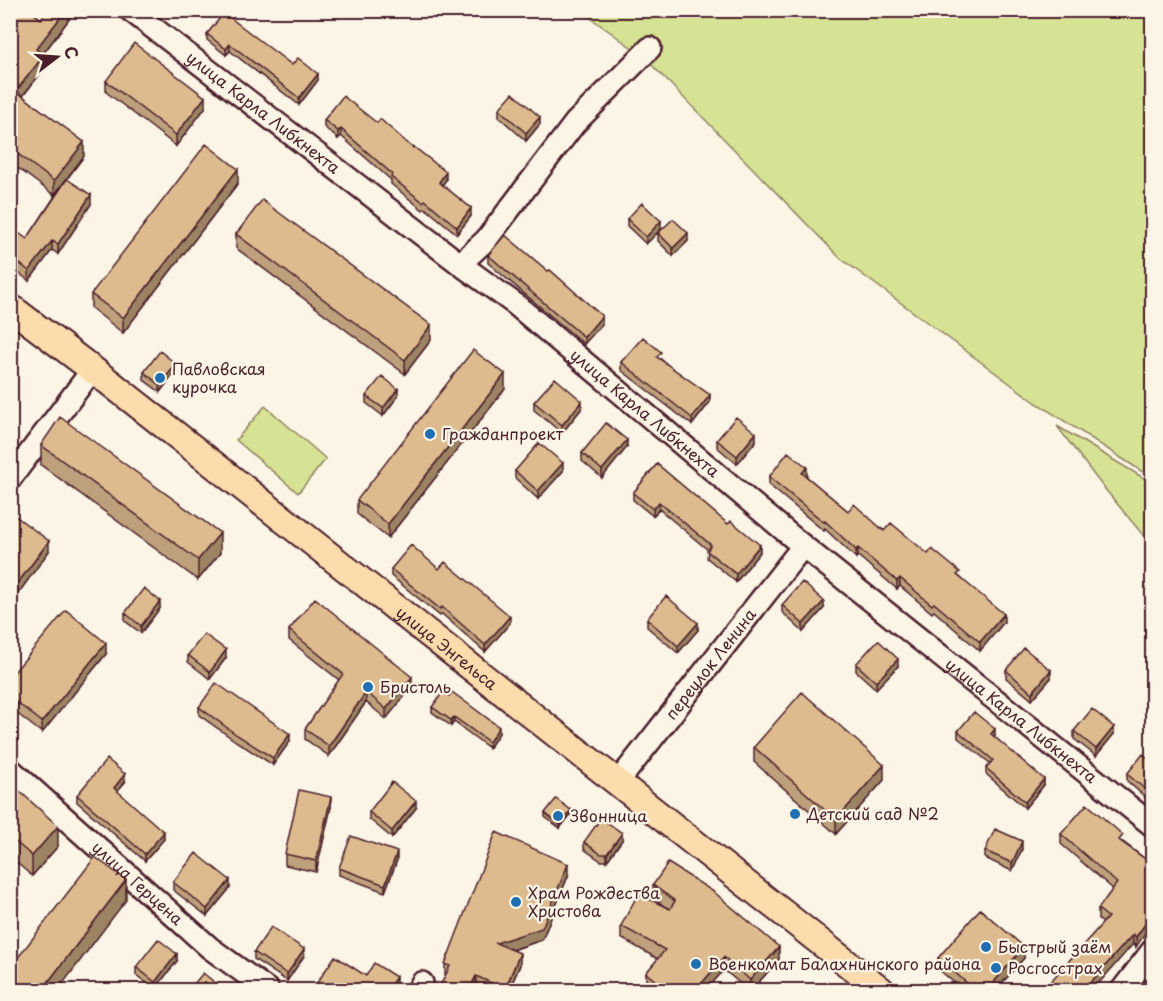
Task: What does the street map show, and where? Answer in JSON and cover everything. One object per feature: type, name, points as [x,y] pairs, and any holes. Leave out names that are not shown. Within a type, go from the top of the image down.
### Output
[{"type":"main road","name":"улица Энгельса","points":[[10,307],[93,369],[881,990]]},
{"type":"street","name":"улица Карла Либкнехта","points":[[130,10],[515,304],[802,546],[1152,825]]},
{"type":"street","points":[[460,264],[486,240],[575,123],[650,48]]},
{"type":"street","points":[[10,479],[93,369]]},
{"type":"street","name":"переулок Ленина","points":[[618,782],[802,546]]},
{"type":"street","name":"улица Герцена","points":[[10,769],[210,948],[268,990]]},
{"type":"street","points":[[1122,990],[1152,951]]},
{"type":"green space","points":[[581,11],[1152,11],[1152,478],[1035,402],[840,258],[642,55]]},
{"type":"green space","points":[[265,406],[326,459],[298,493],[236,440]]},
{"type":"green space","points":[[1057,426],[1152,483],[1152,546],[1100,483]]},
{"type":"building","points":[[10,10],[29,10],[41,19],[47,10],[66,10],[36,49],[44,55],[16,91],[84,142],[54,181],[10,148]]},
{"type":"building","points":[[224,13],[292,65],[298,58],[318,74],[299,98],[230,44],[226,49],[207,34]]},
{"type":"building","points":[[134,43],[205,97],[176,135],[106,81]]},
{"type":"building","points":[[513,93],[540,117],[526,133],[499,109]]},
{"type":"building","points":[[343,96],[377,123],[380,119],[413,148],[446,172],[439,182],[471,208],[457,227],[425,200],[423,202],[391,177],[392,174],[341,129],[338,131],[324,120]]},
{"type":"building","points":[[206,144],[238,169],[123,318],[91,294]]},
{"type":"building","points":[[67,179],[91,195],[58,244],[52,241],[29,271],[10,256],[10,238],[16,231],[27,239]]},
{"type":"building","points":[[262,200],[431,325],[405,360],[236,234]]},
{"type":"building","points":[[642,203],[661,221],[646,237],[627,219]]},
{"type":"building","points":[[673,219],[688,233],[673,248],[658,233]]},
{"type":"building","points":[[505,235],[548,271],[550,270],[602,316],[584,337],[488,255]]},
{"type":"building","points":[[643,337],[661,352],[657,357],[710,395],[692,418],[621,362]]},
{"type":"building","points":[[473,350],[505,374],[388,524],[357,500]]},
{"type":"building","points":[[160,351],[176,364],[160,385],[144,372]]},
{"type":"building","points":[[382,376],[398,389],[383,408],[366,396]]},
{"type":"building","points":[[555,378],[582,401],[562,425],[534,402]]},
{"type":"building","points":[[60,417],[220,533],[198,560],[41,445]]},
{"type":"building","points":[[736,417],[756,433],[737,456],[717,440]]},
{"type":"building","points":[[606,423],[627,440],[602,470],[582,453]]},
{"type":"building","points":[[539,443],[563,463],[538,491],[515,471]]},
{"type":"building","points":[[788,452],[807,467],[802,473],[848,511],[854,504],[884,531],[891,523],[928,554],[932,549],[960,572],[957,575],[1004,614],[980,642],[934,603],[932,605],[900,578],[897,581],[858,548],[856,550],[825,521],[769,477]]},
{"type":"building","points":[[657,464],[728,524],[731,521],[760,545],[736,574],[707,551],[711,545],[659,502],[653,509],[633,493]]},
{"type":"building","points":[[14,515],[49,541],[17,584],[10,579],[10,520]]},
{"type":"building","points":[[411,545],[439,569],[445,562],[510,616],[485,645],[442,607],[440,609],[391,569]]},
{"type":"building","points":[[802,582],[824,601],[803,624],[782,605]]},
{"type":"building","points":[[144,588],[160,601],[141,626],[125,613]]},
{"type":"building","points":[[666,596],[698,623],[678,646],[647,619]]},
{"type":"building","points":[[315,598],[412,677],[386,709],[366,692],[329,746],[305,729],[343,674],[289,630]]},
{"type":"building","points":[[66,610],[106,643],[42,722],[10,697],[10,677]]},
{"type":"building","points":[[204,634],[226,650],[210,672],[188,655]]},
{"type":"building","points":[[878,640],[898,659],[876,682],[856,664]]},
{"type":"building","points":[[1024,648],[1051,670],[1032,693],[1006,670]]},
{"type":"building","points":[[216,683],[290,734],[273,758],[199,707]]},
{"type":"building","points":[[443,692],[449,696],[452,692],[499,727],[489,742],[454,717],[451,720],[432,707]]},
{"type":"building","points":[[802,692],[884,765],[836,820],[754,747]]},
{"type":"building","points":[[1092,709],[1114,727],[1096,749],[1074,731]]},
{"type":"building","points":[[974,712],[995,729],[991,734],[1044,779],[1025,802],[986,768],[993,760],[958,731]]},
{"type":"building","points":[[1143,754],[1152,762],[1152,795],[1127,774]]},
{"type":"building","points":[[107,759],[125,774],[114,788],[164,832],[145,854],[77,795]]},
{"type":"building","points":[[392,782],[416,801],[392,831],[369,812]]},
{"type":"building","points":[[15,787],[58,826],[32,856],[10,837],[10,791]]},
{"type":"building","points":[[299,790],[331,797],[316,861],[285,854]]},
{"type":"building","name":"Звонница","points":[[556,799],[571,810],[560,825],[545,813]]},
{"type":"building","points":[[1087,804],[1123,835],[1119,840],[1152,864],[1152,914],[1136,937],[1133,934],[1084,990],[1043,990],[1108,917],[1098,909],[1117,883],[1061,834]]},
{"type":"building","points":[[601,818],[622,833],[607,854],[601,854],[584,842]]},
{"type":"building","points":[[995,829],[1022,841],[1012,863],[985,851]]},
{"type":"building","points":[[496,832],[568,864],[542,928],[496,943],[520,953],[505,989],[476,976],[469,990],[438,990],[450,966],[445,964]]},
{"type":"building","points":[[351,836],[397,852],[385,885],[339,868]]},
{"type":"building","points":[[196,853],[230,880],[207,909],[173,882]]},
{"type":"building","points":[[95,857],[126,880],[42,990],[10,990],[10,968]]},
{"type":"building","points":[[668,863],[714,892],[779,947],[750,980],[724,957],[696,990],[667,990],[646,973],[665,950],[621,926],[638,894],[670,909],[675,901],[653,885]]},
{"type":"building","points":[[980,909],[1024,947],[987,990],[975,990],[938,958]]},
{"type":"building","points":[[271,927],[304,949],[287,974],[254,952]]},
{"type":"building","points":[[158,939],[177,954],[155,982],[136,967]]},
{"type":"building","points":[[335,956],[366,976],[374,963],[396,977],[387,990],[313,989]]},
{"type":"building","points":[[203,973],[224,990],[189,990]]},
{"type":"building","points":[[813,983],[822,990],[807,990]]},
{"type":"place","name":"Павловская курочка","points":[[160,378]]},
{"type":"place","name":"Гражданпроект","points":[[430,434]]},
{"type":"place","name":"Бристоль","points":[[368,687]]},
{"type":"place","name":"Детский сад №2","points":[[795,814]]},
{"type":"place","name":"Звонница","points":[[558,816]]},
{"type":"place","name":"Храм Рождества Христова","points":[[516,902]]},
{"type":"place","name":"Быстрый заём","points":[[986,947]]},
{"type":"place","name":"Военкомат Балахнинского района","points":[[696,964]]},
{"type":"place","name":"Росгосстрах","points":[[996,968]]}]
